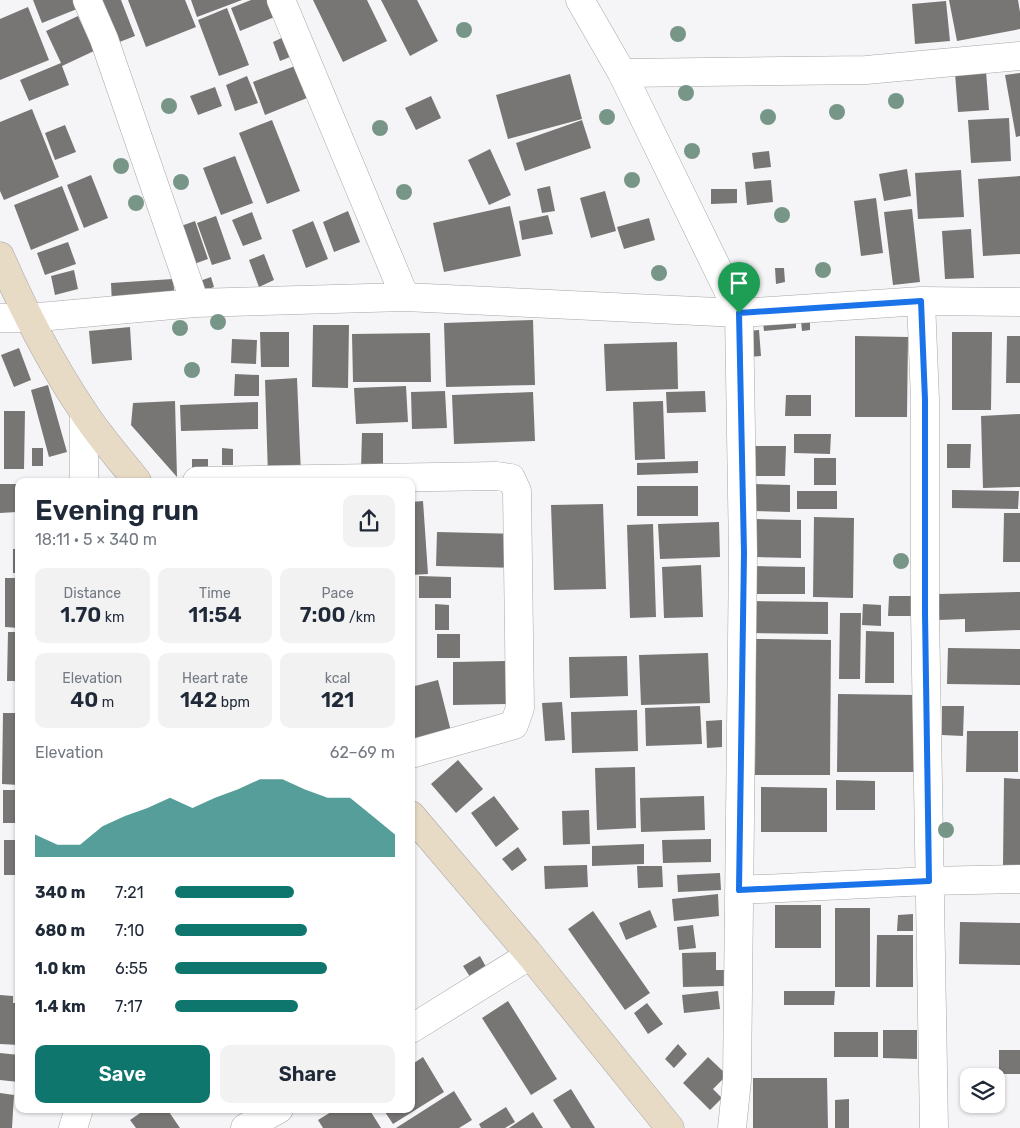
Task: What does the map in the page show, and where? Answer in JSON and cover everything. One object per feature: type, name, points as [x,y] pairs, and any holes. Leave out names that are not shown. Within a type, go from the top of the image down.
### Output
[{"type":"street","points":[[87,0],[104,39],[195,303]]},
{"type":"street","points":[[281,0],[406,297]]},
{"type":"street","points":[[580,0],[622,73],[739,313],[744,553],[737,1080],[732,1128]]},
{"type":"street","points":[[622,73],[866,70],[1020,56]]},
{"type":"street","points":[[0,256],[28,318],[54,365],[84,413],[135,478]]},
{"type":"street","points":[[0,318],[28,318],[195,303],[406,297],[739,313],[921,301],[1020,302]]},
{"type":"street","points":[[921,301],[925,400],[925,613],[934,1128]]},
{"type":"street","points":[[84,413],[84,478]]},
{"type":"street","points":[[376,478],[496,476],[511,478],[517,491],[520,708],[514,724],[415,753]]},
{"type":"street","points":[[415,820],[530,955],[670,1128]]},
{"type":"street","points":[[739,890],[929,881],[1020,879]]},
{"type":"street","points":[[415,1027],[530,955]]},
{"type":"street","points":[[73,1128],[78,1113]]},
{"type":"street","points":[[245,1128],[272,1113]]},
{"type":"building","points":[[33,0],[74,0],[77,9],[42,23]]},
{"type":"building","points":[[91,0],[121,0],[135,36],[109,46]]},
{"type":"building","points":[[128,0],[185,0],[196,27],[146,47]]},
{"type":"building","points":[[191,0],[242,0],[197,17]]},
{"type":"building","points":[[251,0],[276,0],[282,14],[240,31],[231,8]]},
{"type":"building","points":[[313,0],[367,0],[387,41],[343,62]]},
{"type":"building","points":[[381,0],[417,0],[438,41],[410,56]]},
{"type":"building","points":[[949,0],[1018,0],[1020,29],[957,41]]},
{"type":"building","points":[[946,1],[950,41],[915,44],[912,4]]},
{"type":"building","points":[[28,7],[49,60],[0,80],[0,19]]},
{"type":"building","points":[[227,8],[249,65],[219,76],[198,20]]},
{"type":"building","points":[[78,16],[94,51],[62,66],[69,85],[29,101],[20,80],[61,63],[46,31]]},
{"type":"building","points":[[288,35],[295,55],[280,61],[273,42]]},
{"type":"building","points":[[295,66],[307,98],[265,115],[253,82]]},
{"type":"building","points":[[986,71],[989,110],[958,112],[955,73]]},
{"type":"building","points":[[1020,73],[1020,136],[1016,137],[1005,75]]},
{"type":"building","points":[[570,74],[582,119],[508,139],[496,95]]},
{"type":"building","points":[[247,76],[258,103],[235,111],[226,85]]},
{"type":"building","points":[[215,87],[222,106],[198,115],[190,96]]},
{"type":"building","points":[[431,96],[441,118],[416,130],[405,108]]},
{"type":"building","points":[[32,109],[59,177],[4,200],[0,191],[0,122]]},
{"type":"building","points":[[1009,118],[1011,161],[971,163],[968,120]]},
{"type":"building","points":[[272,120],[300,191],[267,204],[239,133]]},
{"type":"building","points":[[582,120],[591,148],[525,171],[516,143]]},
{"type":"building","points":[[65,125],[76,152],[55,160],[45,133]]},
{"type":"building","points":[[490,149],[511,195],[489,205],[468,160]]},
{"type":"building","points":[[769,151],[771,167],[754,169],[752,153]]},
{"type":"building","points":[[235,156],[253,203],[221,215],[203,168]]},
{"type":"building","points":[[907,169],[911,196],[884,201],[879,174]]},
{"type":"building","points":[[961,170],[964,217],[918,219],[915,173]]},
{"type":"building","points":[[91,175],[108,218],[84,228],[67,185]]},
{"type":"building","points":[[1020,176],[1020,254],[983,256],[978,179]]},
{"type":"building","points":[[771,180],[773,202],[747,205],[745,182]]},
{"type":"building","points":[[62,186],[79,230],[31,250],[14,205]]},
{"type":"building","points":[[550,186],[555,211],[542,213],[537,189]]},
{"type":"building","points":[[711,189],[737,189],[737,203],[711,204]]},
{"type":"building","points":[[605,191],[616,231],[591,238],[580,198]]},
{"type":"building","points":[[876,198],[883,253],[861,256],[854,201]]},
{"type":"building","points":[[510,206],[521,256],[444,272],[433,223]]},
{"type":"building","points":[[912,209],[920,282],[893,285],[884,212]]},
{"type":"building","points":[[348,211],[360,242],[334,252],[323,222]]},
{"type":"building","points":[[252,212],[262,239],[243,246],[232,220]]},
{"type":"building","points":[[548,215],[553,234],[522,240],[519,221]]},
{"type":"building","points":[[216,216],[231,259],[212,265],[197,223]]},
{"type":"building","points":[[649,218],[655,240],[624,249],[617,227]]},
{"type":"building","points":[[195,221],[208,259],[194,264],[181,226]]},
{"type":"building","points":[[313,221],[328,259],[306,268],[292,230]]},
{"type":"building","points":[[971,229],[974,278],[945,279],[942,231]]},
{"type":"building","points":[[68,242],[76,264],[45,275],[37,253]]},
{"type":"building","points":[[264,254],[274,280],[259,287],[249,260]]},
{"type":"building","points":[[775,268],[784,268],[785,282],[776,284]]},
{"type":"building","points":[[74,270],[78,289],[55,295],[51,276]]},
{"type":"building","points":[[211,277],[214,287],[200,292],[197,282]]},
{"type":"building","points":[[173,279],[175,300],[112,305],[111,283]]},
{"type":"building","points":[[796,319],[796,328],[764,331],[763,322]]},
{"type":"building","points":[[533,320],[535,385],[446,387],[444,323]]},
{"type":"building","points":[[810,320],[810,330],[802,331],[801,321]]},
{"type":"building","points":[[313,325],[349,325],[348,388],[312,387]]},
{"type":"building","points":[[130,327],[132,360],[92,364],[89,331]]},
{"type":"building","points":[[759,330],[761,356],[749,357],[747,331]]},
{"type":"building","points":[[260,332],[289,332],[289,367],[261,367]]},
{"type":"building","points":[[952,332],[992,332],[991,410],[952,410]]},
{"type":"building","points":[[430,333],[431,382],[353,382],[352,334]]},
{"type":"building","points":[[855,336],[908,337],[907,417],[855,417]]},
{"type":"building","points":[[1007,336],[1020,336],[1020,383],[1006,383]]},
{"type":"building","points":[[232,339],[257,340],[256,364],[231,363]]},
{"type":"building","points":[[677,342],[678,389],[606,391],[604,344]]},
{"type":"building","points":[[19,348],[31,380],[14,387],[1,355]]},
{"type":"building","points":[[235,374],[259,375],[259,396],[234,396]]},
{"type":"building","points":[[297,378],[301,475],[268,476],[265,380]]},
{"type":"building","points":[[48,385],[67,452],[49,457],[31,390]]},
{"type":"building","points":[[406,386],[408,422],[356,424],[354,388]]},
{"type":"building","points":[[445,391],[447,428],[412,429],[411,392]]},
{"type":"building","points":[[705,391],[706,412],[667,413],[666,392]]},
{"type":"building","points":[[533,392],[535,441],[454,444],[452,395]]},
{"type":"building","points":[[786,395],[811,395],[811,416],[785,416]]},
{"type":"building","points":[[175,401],[177,477],[131,425],[133,403]]},
{"type":"building","points":[[663,401],[665,459],[635,460],[633,402]]},
{"type":"building","points":[[258,402],[258,429],[181,431],[180,405]]},
{"type":"building","points":[[4,411],[25,411],[24,469],[4,469]]},
{"type":"building","points":[[1020,414],[1020,487],[983,488],[981,416]]},
{"type":"building","points":[[362,433],[383,433],[383,469],[361,469]]},
{"type":"building","points":[[794,434],[831,434],[830,454],[794,453]]},
{"type":"building","points":[[947,444],[971,444],[970,468],[947,468]]},
{"type":"building","points":[[745,446],[786,446],[785,476],[744,476]]},
{"type":"building","points":[[32,448],[43,448],[43,466],[32,466]]},
{"type":"building","points":[[222,448],[233,449],[233,465],[222,465]]},
{"type":"building","points":[[814,458],[836,458],[836,485],[814,485]]},
{"type":"building","points":[[192,459],[208,459],[208,472],[192,472]]},
{"type":"building","points":[[698,461],[698,473],[637,475],[637,463]]},
{"type":"building","points":[[0,484],[15,484],[15,512],[0,513]]},
{"type":"building","points":[[751,484],[790,485],[790,512],[751,511]]},
{"type":"building","points":[[637,486],[698,486],[698,516],[637,516]]},
{"type":"building","points":[[952,490],[1019,491],[1018,509],[952,508]]},
{"type":"building","points":[[797,491],[837,491],[837,509],[797,509]]},
{"type":"building","points":[[423,501],[428,574],[415,575],[415,502]]},
{"type":"building","points":[[603,504],[606,589],[554,590],[551,505]]},
{"type":"building","points":[[1004,513],[1020,513],[1020,562],[1003,562]]},
{"type":"building","points":[[814,517],[854,518],[853,598],[813,597]]},
{"type":"building","points":[[756,519],[801,520],[801,558],[756,557]]},
{"type":"building","points":[[719,522],[720,557],[660,559],[658,524]]},
{"type":"building","points":[[653,524],[656,617],[630,618],[627,525]]},
{"type":"building","points":[[437,532],[515,534],[515,568],[436,566]]},
{"type":"building","points":[[13,549],[15,549],[15,573],[13,573]]},
{"type":"building","points":[[701,565],[703,617],[664,618],[662,567]]},
{"type":"building","points":[[753,566],[805,567],[805,594],[753,594]]},
{"type":"building","points":[[419,576],[451,577],[451,598],[419,598]]},
{"type":"building","points":[[5,578],[15,578],[15,628],[5,627]]},
{"type":"building","points":[[1020,592],[1020,630],[965,632],[965,619],[939,620],[939,594]]},
{"type":"building","points":[[889,596],[913,596],[913,616],[888,616]]},
{"type":"building","points":[[752,601],[828,602],[828,634],[752,633]]},
{"type":"building","points":[[435,604],[449,605],[449,630],[435,630]]},
{"type":"building","points":[[863,604],[881,605],[881,626],[862,625]]},
{"type":"building","points":[[840,613],[861,613],[860,679],[839,679]]},
{"type":"building","points":[[866,631],[894,632],[894,683],[865,683]]},
{"type":"building","points":[[8,632],[15,632],[15,681],[7,681]]},
{"type":"building","points":[[437,634],[460,634],[460,658],[437,658]]},
{"type":"building","points":[[756,639],[831,640],[830,775],[755,775]]},
{"type":"building","points":[[948,648],[1020,649],[1020,685],[947,684]]},
{"type":"building","points":[[708,653],[710,703],[641,705],[639,655]]},
{"type":"building","points":[[627,656],[628,696],[570,698],[569,657]]},
{"type":"building","points":[[506,661],[507,704],[453,705],[453,662]]},
{"type":"building","points":[[438,680],[453,739],[415,749],[415,686]]},
{"type":"building","points":[[838,694],[916,695],[916,772],[837,772]]},
{"type":"building","points":[[562,702],[565,740],[545,741],[542,703]]},
{"type":"building","points":[[700,706],[702,744],[646,746],[645,708]]},
{"type":"building","points":[[942,706],[964,706],[963,736],[942,735]]},
{"type":"building","points":[[637,710],[638,751],[572,753],[571,712]]},
{"type":"building","points":[[3,713],[15,713],[15,785],[2,784]]},
{"type":"building","points":[[722,720],[722,747],[707,748],[706,721]]},
{"type":"building","points":[[967,731],[1018,731],[1018,772],[966,772]]},
{"type":"building","points":[[458,760],[483,789],[456,813],[431,784]]},
{"type":"building","points":[[635,767],[636,828],[597,830],[595,768]]},
{"type":"building","points":[[1004,778],[1020,779],[1020,865],[1003,865]]},
{"type":"building","points":[[836,780],[875,781],[875,810],[836,810]]},
{"type":"building","points":[[761,787],[827,788],[827,832],[761,832]]},
{"type":"building","points":[[3,790],[15,790],[15,823],[3,823]]},
{"type":"building","points":[[494,796],[519,829],[496,847],[471,813]]},
{"type":"building","points":[[704,796],[705,830],[641,832],[640,798]]},
{"type":"building","points":[[589,810],[590,844],[563,845],[562,811]]},
{"type":"building","points":[[711,839],[711,862],[663,863],[662,840]]},
{"type":"building","points":[[4,840],[15,840],[15,875],[4,875]]},
{"type":"building","points":[[644,844],[644,864],[592,866],[592,846]]},
{"type":"building","points":[[518,847],[527,860],[512,871],[502,859]]},
{"type":"building","points":[[587,865],[588,887],[545,889],[544,866]]},
{"type":"building","points":[[637,866],[662,866],[663,887],[638,888]]},
{"type":"building","points":[[720,873],[721,890],[678,892],[677,875]]},
{"type":"building","points":[[718,894],[719,916],[674,921],[672,899]]},
{"type":"building","points":[[775,905],[821,905],[821,948],[775,948]]},
{"type":"building","points":[[835,908],[870,908],[870,987],[835,987]]},
{"type":"building","points":[[650,910],[657,927],[626,940],[619,923]]},
{"type":"building","points":[[593,911],[650,993],[625,1010],[568,929]]},
{"type":"building","points":[[913,914],[913,931],[897,931],[898,915]]},
{"type":"building","points":[[960,922],[1020,923],[1020,965],[959,964]]},
{"type":"building","points":[[693,925],[696,948],[679,950],[677,927]]},
{"type":"building","points":[[877,935],[913,935],[913,987],[876,987]]},
{"type":"building","points":[[716,952],[716,970],[724,970],[725,986],[683,987],[682,953]]},
{"type":"building","points":[[480,956],[491,976],[476,986],[463,966]]},
{"type":"building","points":[[718,991],[720,1009],[684,1013],[682,995]]},
{"type":"building","points":[[784,991],[835,991],[834,1005],[784,1005]]},
{"type":"building","points":[[0,995],[13,996],[13,1003],[15,1003],[15,1045],[0,1044]]},
{"type":"building","points":[[508,1001],[557,1079],[531,1095],[482,1018]]},
{"type":"building","points":[[647,1003],[663,1024],[648,1034],[634,1013]]},
{"type":"building","points":[[883,1030],[917,1030],[917,1059],[883,1058]]},
{"type":"building","points":[[834,1032],[878,1032],[878,1057],[834,1057]]},
{"type":"building","points":[[678,1044],[687,1054],[674,1068],[665,1059]]},
{"type":"building","points":[[999,1050],[1020,1050],[1020,1074],[1005,1074],[1005,1068],[999,1068]]},
{"type":"building","points":[[0,1053],[15,1055],[15,1082],[0,1080]]},
{"type":"building","points":[[423,1057],[444,1092],[415,1110],[415,1062]]},
{"type":"building","points":[[708,1057],[727,1075],[713,1089],[722,1098],[710,1110],[683,1083]]},
{"type":"building","points":[[753,1078],[827,1078],[828,1128],[753,1128]]},
{"type":"building","points":[[571,1089],[595,1128],[571,1128],[553,1100]]},
{"type":"building","points":[[454,1091],[472,1120],[459,1128],[396,1128]]},
{"type":"building","points":[[0,1093],[14,1095],[12,1128],[0,1128]]},
{"type":"building","points":[[849,1099],[849,1128],[835,1128],[835,1100]]},
{"type":"building","points":[[506,1107],[515,1122],[505,1128],[481,1128],[479,1124]]},
{"type":"building","points":[[533,1112],[543,1128],[509,1128]]},
{"type":"building","points":[[140,1113],[170,1113],[180,1128],[136,1128],[130,1120]]},
{"type":"building","points":[[329,1113],[372,1113],[381,1128],[323,1128],[318,1120]]},
{"type":"building","points":[[386,1113],[411,1113],[393,1124]]},
{"type":"route","points":[[921,301],[925,400],[925,613],[929,881],[739,890],[744,553],[739,313],[921,301]]}]
